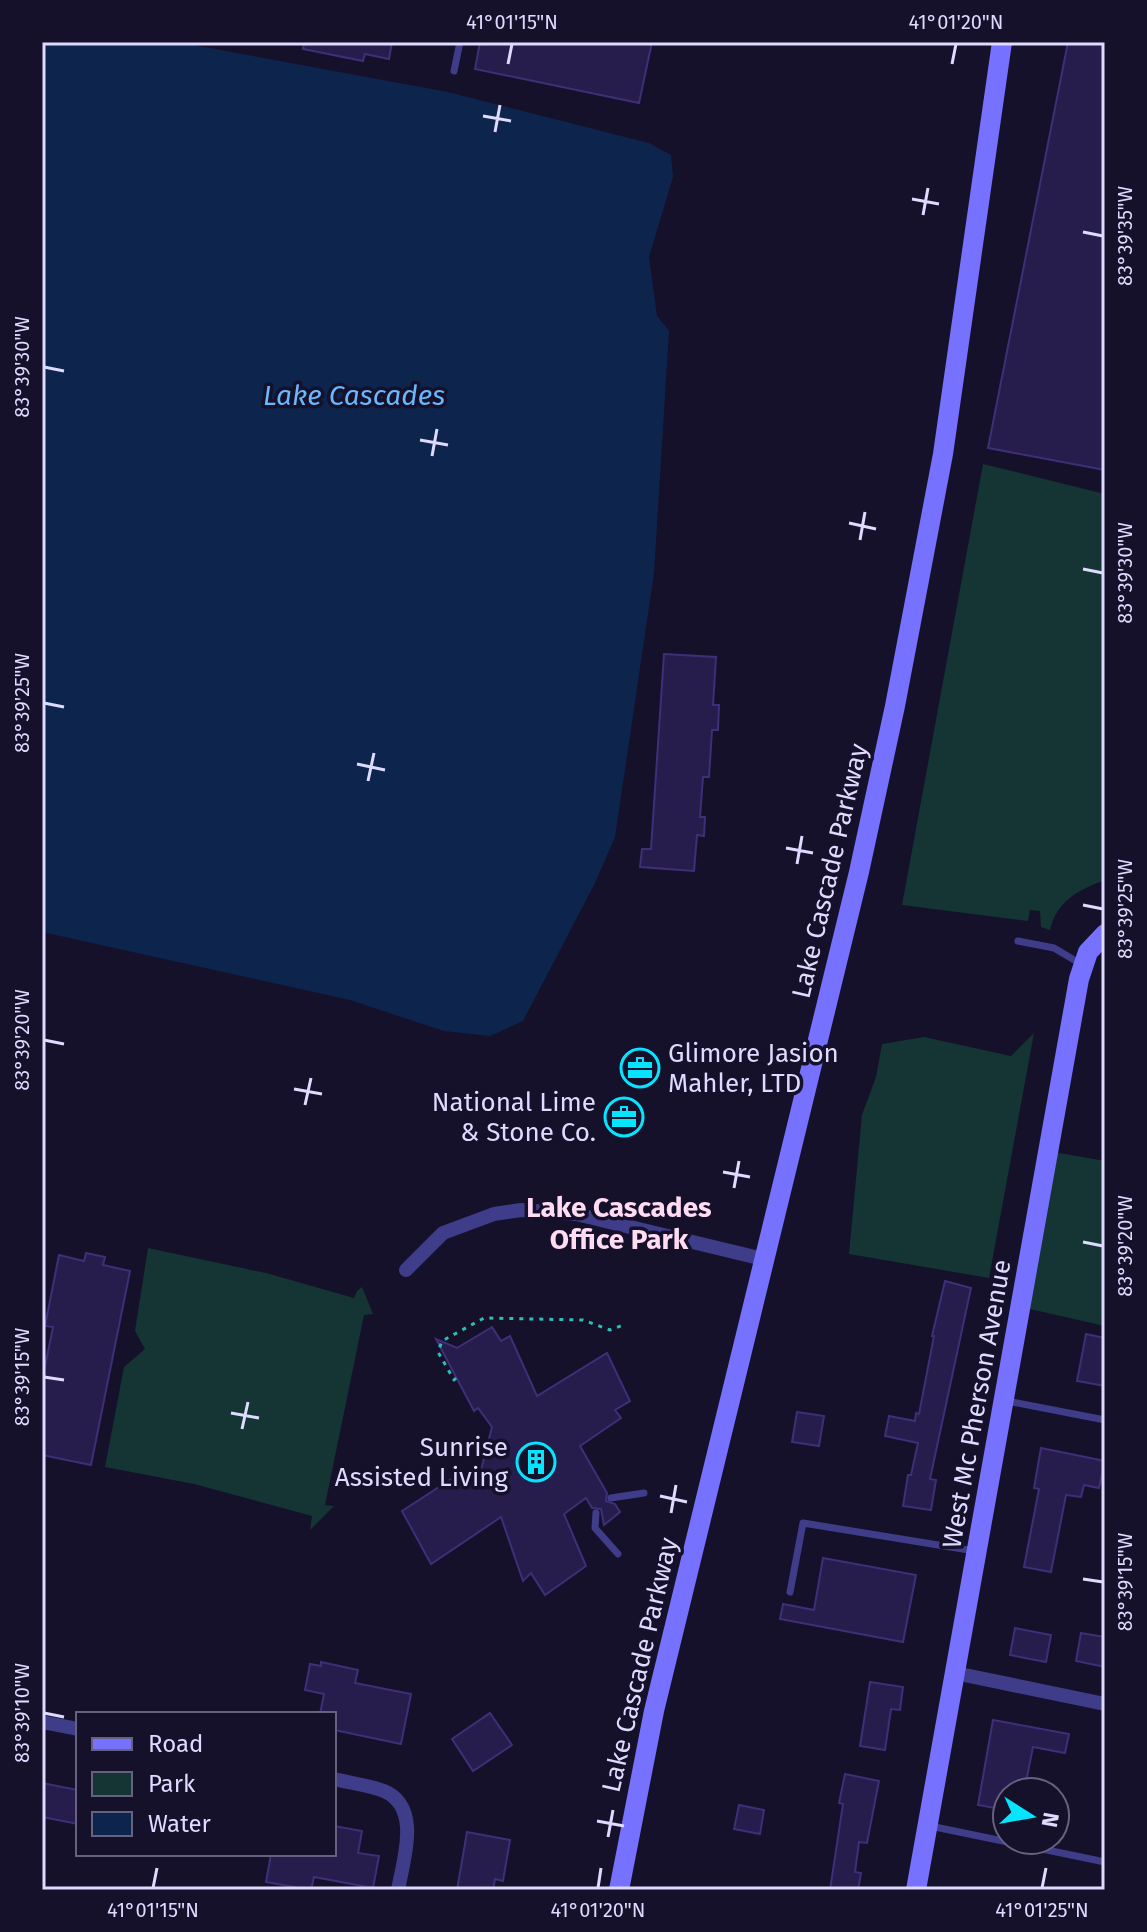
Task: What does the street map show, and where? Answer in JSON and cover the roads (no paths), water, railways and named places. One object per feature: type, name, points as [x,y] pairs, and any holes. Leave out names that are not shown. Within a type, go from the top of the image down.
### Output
[{"type":"street","name":"Lake Cascade Parkway","points":[[619,1890],[654,1711],[859,872],[895,706],[943,454],[1002,42]]},
{"type":"street","name":"West Mc Pherson Avenue","points":[[916,1890],[1083,965],[1088,952],[1105,934]]},
{"type":"street","points":[[406,1270],[443,1233],[468,1221],[521,1210],[576,1214],[763,1259]]},
{"type":"street","points":[[955,1673],[1105,1704]]},
{"type":"street","points":[[42,1722],[76,1729]]},
{"type":"street","points":[[336,1779],[383,1791],[401,1808],[407,1837],[398,1890]]},
{"type":"lane","points":[[454,71],[460,42]]},
{"type":"lane","points":[[1018,941],[1054,948],[1083,965]]},
{"type":"lane","points":[[1005,1400],[1105,1420]]},
{"type":"lane","points":[[611,1498],[644,1493]]},
{"type":"lane","points":[[596,1513],[595,1528],[618,1554]]},
{"type":"lane","points":[[790,1592],[803,1523],[977,1551]]},
{"type":"lane","points":[[928,1826],[1105,1862]]},
{"type":"water","name":"Lake Cascades","points":[[42,42],[177,42],[448,92],[649,143],[671,155],[673,177],[649,257],[657,316],[669,331],[654,573],[615,837],[595,883],[523,1021],[490,1036],[444,1031],[350,1000],[42,932]]},
{"type":"place","name":"Glimore Jasion Mahler, LTD","points":[[640,1068]]},
{"type":"place","name":"National Lime & Stone Co.","points":[[624,1117]]},
{"type":"place","name":"Sunrise Assisted Living","points":[[536,1462]]},
{"type":"district","name":"Lake Cascades Office Park","points":[[619,1223]]}]
